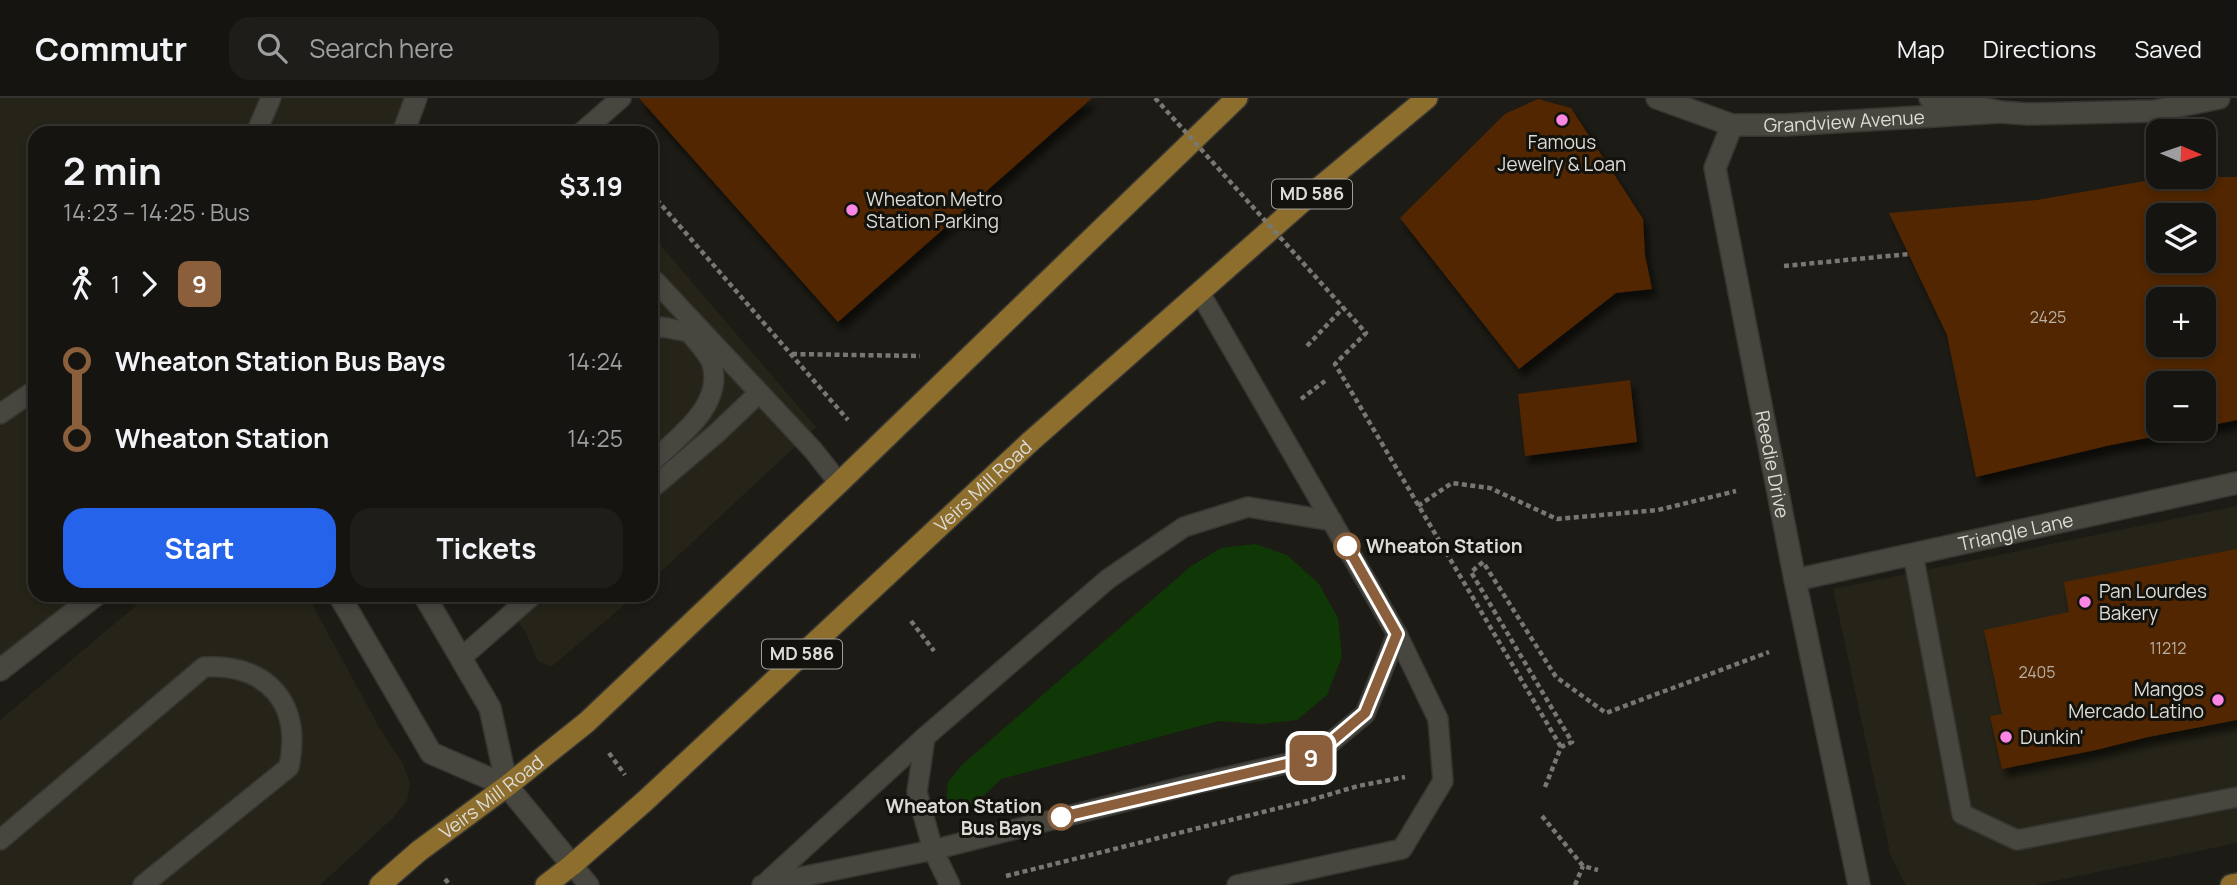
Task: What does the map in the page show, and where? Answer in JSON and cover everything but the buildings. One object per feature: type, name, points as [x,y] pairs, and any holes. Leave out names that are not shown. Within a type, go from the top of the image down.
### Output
[{"type":"main road","name":"Veirs Mill Road","points":[[380,885],[419,851],[587,722],[839,483],[1237,98]]},
{"type":"main road","name":"Veirs Mill Road","points":[[546,885],[645,801],[1031,441],[1302,202],[1427,98]]},
{"type":"main road","points":[[2231,885],[2237,884]]},
{"type":"street","points":[[406,126],[416,98]]},
{"type":"street","points":[[1657,98],[1732,125]]},
{"type":"street","name":"Grandview Avenue","points":[[1930,98],[2001,112],[2028,114],[2155,111],[2219,98]]},
{"type":"street","name":"Grandview Avenue","points":[[1732,125],[1785,125],[2001,112]]},
{"type":"street","name":"Reedie Drive","points":[[1732,125],[1714,169],[1795,580],[1859,885]]},
{"type":"street","name":"Triangle Lane","points":[[1795,580],[2237,483]]},
{"type":"street","points":[[0,670],[87,602]]},
{"type":"street","points":[[342,602],[431,753],[506,786],[572,865]]},
{"type":"street","points":[[428,602],[490,708],[506,786]]},
{"type":"lane","points":[[259,126],[271,98]]},
{"type":"lane","points":[[589,126],[621,98]]},
{"type":"lane","points":[[658,284],[813,450],[839,483]]},
{"type":"lane","points":[[1200,293],[1397,634],[1438,719],[1443,781],[1402,849],[1237,885]]},
{"type":"lane","points":[[658,328],[689,332],[712,363],[712,392],[694,423],[658,456]]},
{"type":"lane","points":[[658,483],[759,393]]},
{"type":"lane","points":[[0,414],[28,395]]},
{"type":"lane","points":[[764,884],[925,737],[1108,579],[1184,527],[1248,507],[1332,521]]},
{"type":"lane","points":[[1913,554],[1962,814],[2017,840],[2237,797]]},
{"type":"lane","points":[[461,658],[525,602]]},
{"type":"lane","points":[[764,884],[933,850],[1186,786],[1312,758],[1365,713],[1397,634]]},
{"type":"lane","points":[[0,840],[204,667],[227,666],[249,671],[267,684],[283,701],[291,722],[294,744],[289,767],[144,885]]},
{"type":"lane","points":[[925,737],[917,792],[933,850],[950,885]]},
{"type":"lane","points":[[572,865],[589,885]]},
{"type":"path","points":[[1155,98],[1366,333],[1335,363],[1561,747]]},
{"type":"path","points":[[658,201],[848,420]]},
{"type":"path","points":[[1784,266],[1909,254]]},
{"type":"path","points":[[1307,346],[1344,307]]},
{"type":"path","points":[[791,354],[921,356]]},
{"type":"path","points":[[1295,403],[1325,381]]},
{"type":"path","points":[[1418,506],[1452,482],[1490,488],[1557,519],[1658,510],[1736,491]]},
{"type":"path","points":[[1545,787],[1561,747],[1572,742],[1471,572],[1483,562],[1556,677],[1606,713],[1769,652]]},
{"type":"path","points":[[911,621],[933,651]]},
{"type":"path","points":[[608,753],[628,779]]},
{"type":"path","points":[[1006,876],[1358,786],[1409,776]]},
{"type":"path","points":[[1542,816],[1583,866],[1598,870]]},
{"type":"path","points":[[1575,885],[1583,866]]},
{"type":"path","points":[[445,879],[450,885]]},
{"type":"shaded area","points":[[0,98],[416,98],[406,126],[28,126],[28,602],[74,602],[0,663]]},
{"type":"shaded area","points":[[658,242],[816,427],[658,574]]},
{"type":"shaded area","points":[[2237,506],[2237,843],[2035,885],[1906,885],[1891,857],[1833,589]]},
{"type":"shaded area","points":[[141,602],[311,602],[379,727],[403,764],[410,783],[407,800],[393,818],[320,885],[0,885],[0,720]]},
{"type":"shaded area","points":[[504,602],[628,602],[551,667],[538,661],[526,633]]},
{"type":"green space","points":[[1255,544],[1287,555],[1319,584],[1338,618],[1342,657],[1327,695],[1297,720],[1262,724],[1219,721],[1001,779],[978,801],[956,813],[946,806],[948,782],[963,764],[1190,567],[1221,548]]},
{"type":"bus line","name":"9","points":[[1061,817],[1312,758],[1365,713],[1397,634],[1347,546]]},
{"type":"place","name":"Famous Jewelry & Loan","points":[[1562,120]]},
{"type":"place","name":"Wheaton Metro Station Parking","points":[[852,210]]},
{"type":"place","name":"Wheaton Station","points":[[1347,546]]},
{"type":"place","name":"Pan Lourdes Bakery","points":[[2085,602]]},
{"type":"place","name":"Mangos Mercado Latino","points":[[2218,700]]},
{"type":"place","name":"Dunkin'","points":[[2006,737]]},
{"type":"place","name":"Wheaton Station Bus Bays","points":[[1061,817]]}]
